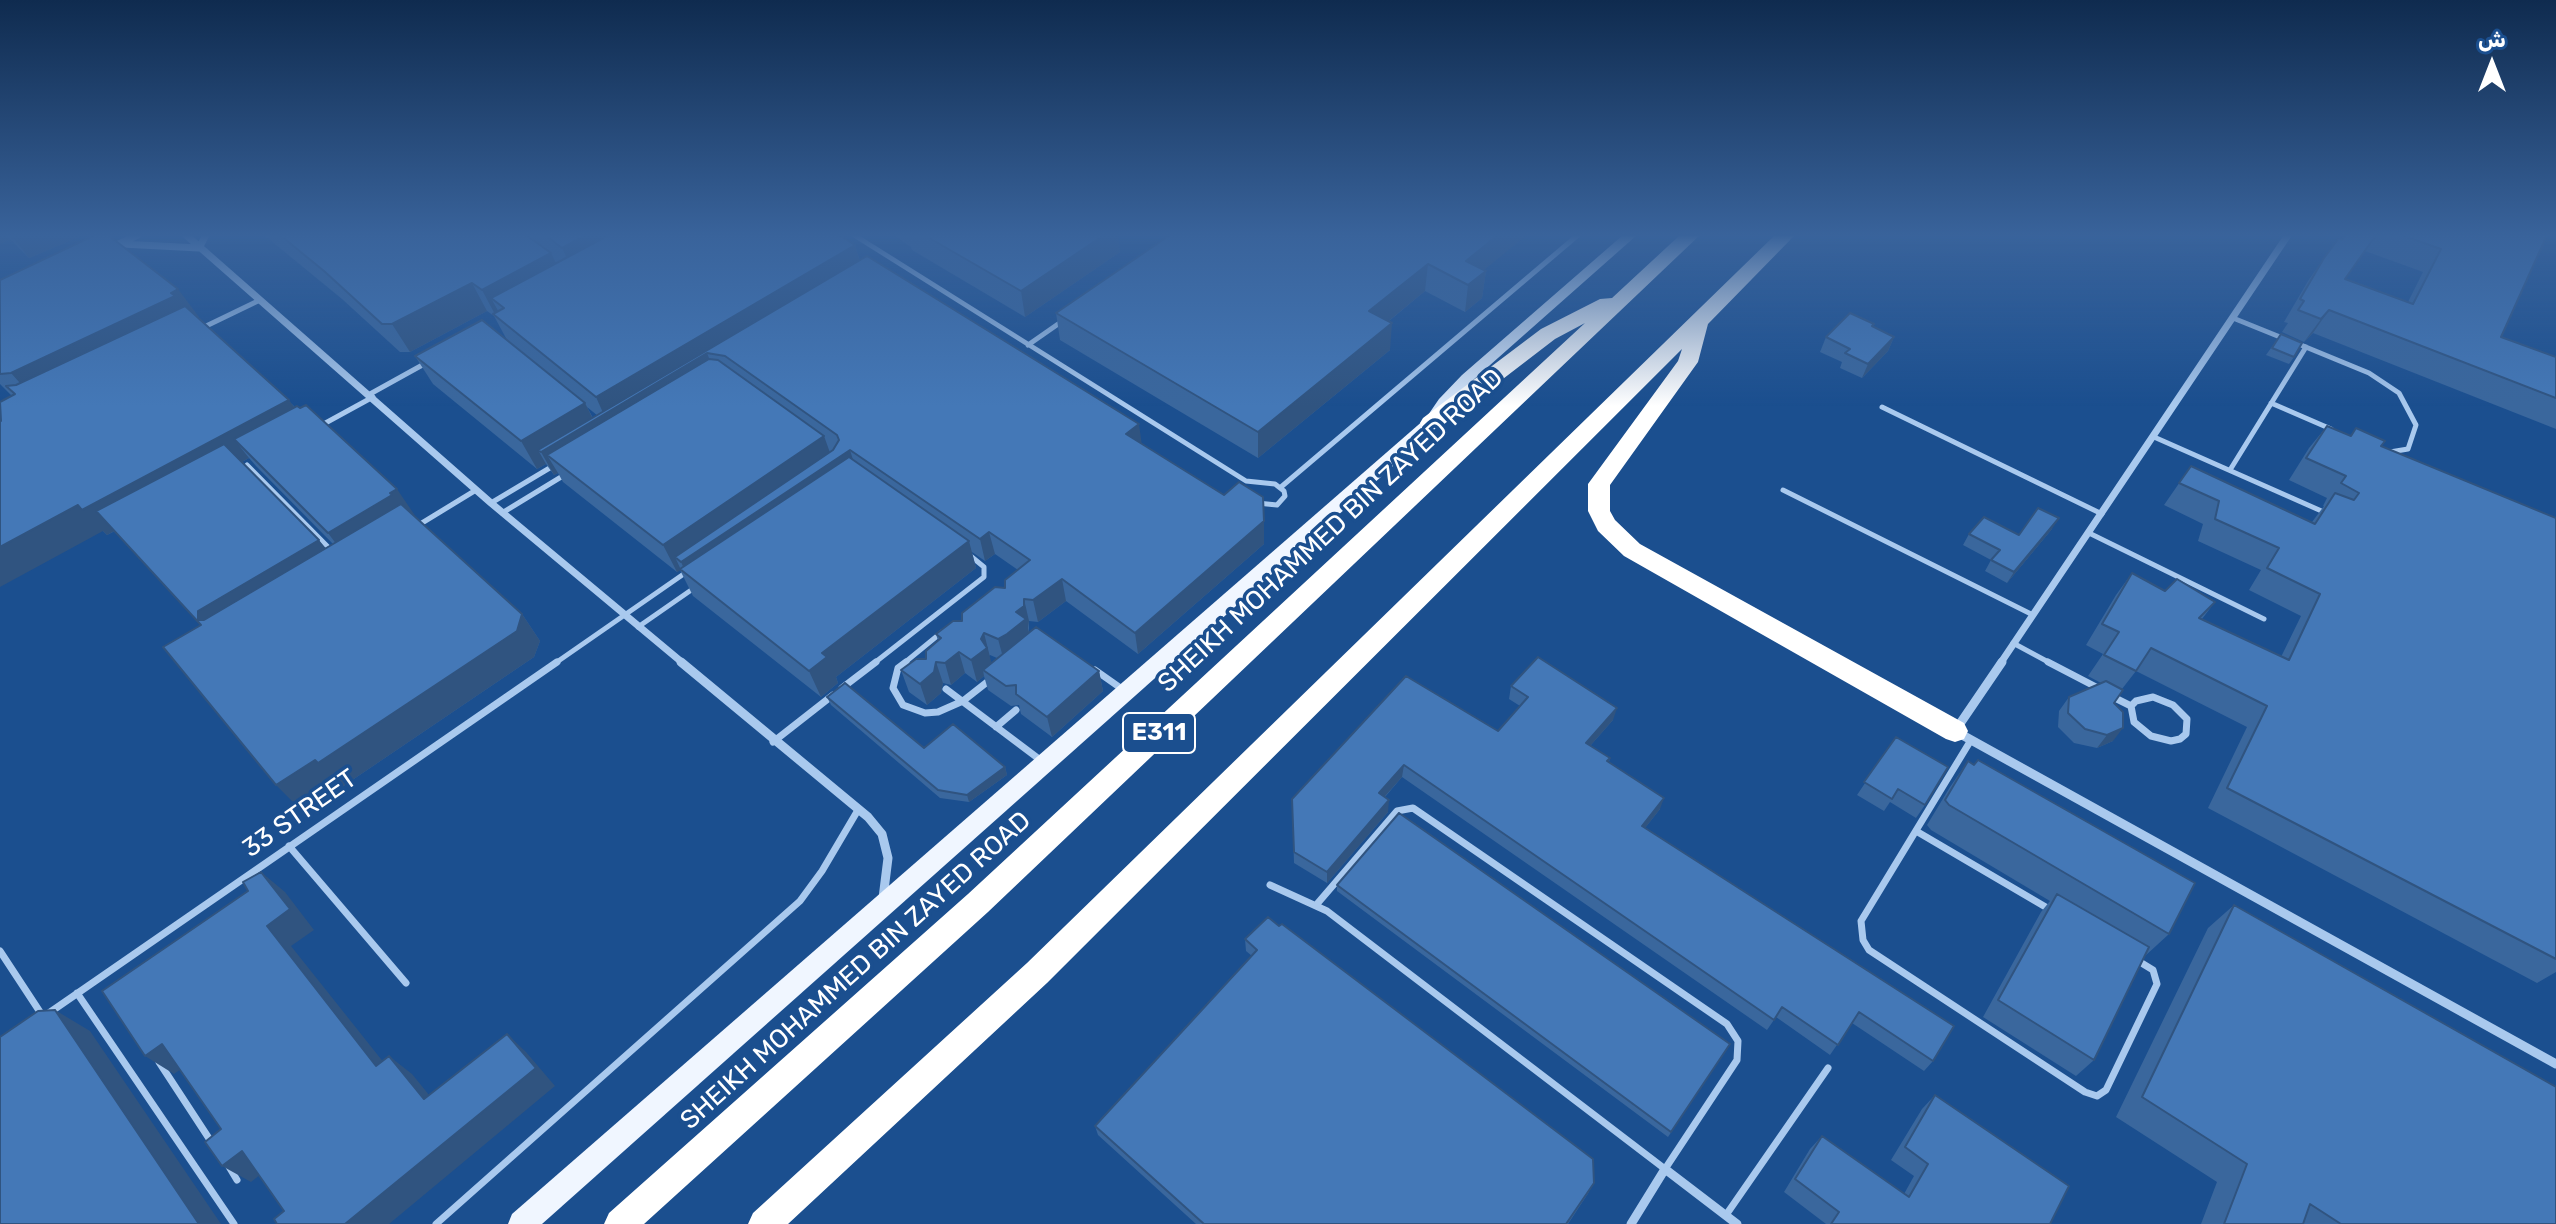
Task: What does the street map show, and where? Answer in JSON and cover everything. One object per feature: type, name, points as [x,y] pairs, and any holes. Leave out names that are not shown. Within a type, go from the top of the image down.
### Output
[{"type":"highway","points":[[764,1224],[1037,973],[1728,292]]},
{"type":"highway","points":[[1431,423],[1548,334],[1627,294]]},
{"type":"highway","name":"SHEIKH MOHAMMED BIN ZAYED ROAD","points":[[620,1224],[978,903],[1627,294]]},
{"type":"highway","points":[[1698,322],[1688,362],[1599,484],[1599,511],[1606,525],[1632,550],[1963,735]]},
{"type":"main road","points":[[522,1224],[1431,423]]},
{"type":"street","points":[[251,292],[502,513],[858,810],[882,834],[888,858],[880,911]]},
{"type":"street","points":[[1431,423],[1444,402],[1467,378],[1565,292]]},
{"type":"street","points":[[2250,292],[2013,643],[1963,735],[2556,1064]]},
{"type":"street","points":[[1631,1224],[1665,1169],[1737,1224]]},
{"type":"lane","points":[[945,292],[1247,489],[1262,506]]},
{"type":"lane","points":[[1281,487],[1511,292]]},
{"type":"lane","points":[[189,334],[260,300]]},
{"type":"lane","points":[[2233,318],[2382,380],[2399,393],[2416,425],[2408,449],[2401,452],[2380,450]]},
{"type":"lane","points":[[1028,345],[1065,320]]},
{"type":"lane","points":[[2230,470],[2306,347]]},
{"type":"lane","points":[[317,427],[434,359]]},
{"type":"lane","points":[[2271,403],[2339,432]]},
{"type":"lane","points":[[1882,407],[2102,514]]},
{"type":"lane","points":[[2154,437],[2335,517]]},
{"type":"lane","points":[[233,473],[261,458]]},
{"type":"lane","points":[[491,503],[557,464]]},
{"type":"lane","points":[[247,465],[339,557]]},
{"type":"lane","points":[[502,513],[567,473]]},
{"type":"lane","points":[[1247,489],[1268,482],[1281,487],[1285,496],[1282,501],[1262,506],[1254,513]]},
{"type":"lane","points":[[412,529],[476,490]]},
{"type":"lane","points":[[1783,490],[2033,615]]},
{"type":"lane","points":[[2089,533],[2264,619]]},
{"type":"lane","points":[[773,742],[980,581],[986,572],[984,567],[955,545]]},
{"type":"lane","name":"33 STREET","points":[[32,1024],[699,563]]},
{"type":"lane","points":[[638,627],[701,584]]},
{"type":"lane","points":[[948,627],[906,660],[894,678],[896,697],[903,705],[925,713],[938,712],[963,701],[1003,669]]},
{"type":"lane","points":[[2013,643],[2131,706]]},
{"type":"lane","points":[[906,660],[917,668]]},
{"type":"lane","points":[[1090,666],[1128,693]]},
{"type":"lane","points":[[946,689],[1045,765]]},
{"type":"lane","points":[[2143,698],[2163,700],[2173,705],[2187,719],[2186,734],[2171,741],[2151,736],[2134,722],[2131,706],[2143,698]]},
{"type":"lane","points":[[996,727],[1016,710]]},
{"type":"lane","points":[[1963,735],[1916,831],[1861,921],[1860,930],[1869,950],[2091,1095],[2103,1094],[2106,1090],[2157,984],[2153,970],[2121,951]]},
{"type":"lane","points":[[1270,885],[1317,904],[1665,1169],[1737,1060],[1738,1041],[1727,1024],[1413,808],[1397,811],[1317,904]]},
{"type":"lane","points":[[436,1224],[800,901],[822,871],[858,810]]},
{"type":"lane","points":[[1916,831],[2053,911]]},
{"type":"lane","points":[[289,846],[406,983]]},
{"type":"lane","points":[[0,951],[43,1017]]},
{"type":"lane","points":[[101,976],[108,986]]},
{"type":"lane","points":[[77,993],[234,1224]]},
{"type":"lane","points":[[154,1056],[237,1180]]},
{"type":"lane","points":[[1726,1215],[1828,1068]]},
{"type":"building","points":[[0,292],[173,292],[175,296],[11,373],[0,374]]},
{"type":"building","points":[[347,292],[454,292],[392,324],[382,324]]},
{"type":"building","points":[[502,292],[775,292],[596,397],[493,314],[504,308],[491,298]]},
{"type":"building","points":[[806,292],[925,292],[1139,424],[1126,434],[1224,495],[1239,482],[1263,497],[1264,521],[1135,633],[1062,579],[1033,600],[1024,599],[1024,606],[1016,612],[1026,619],[1007,634],[998,639],[984,633],[981,639],[987,648],[971,660],[959,652],[945,663],[936,662],[934,672],[920,684],[901,670],[916,659],[926,659],[926,651],[941,638],[936,634],[953,621],[962,621],[962,613],[995,587],[1005,588],[1005,580],[1030,560],[989,532],[980,539],[850,450],[681,562],[675,557],[833,450],[839,440],[837,435],[725,356],[707,353],[541,452],[538,450]]},
{"type":"building","points":[[1087,292],[1393,292],[1369,311],[1392,323],[1258,432],[1056,313]]},
{"type":"building","points":[[2304,292],[2381,292],[2413,304],[2419,292],[2521,292],[2501,337],[2556,357],[2556,398],[2329,310],[2321,319],[2298,310],[2304,301],[2300,299]]},
{"type":"building","points":[[185,306],[289,400],[82,510],[78,505],[0,547],[0,402],[15,394],[6,386],[16,385]]},
{"type":"building","points":[[1850,313],[1894,337],[1868,364],[1845,353],[1850,349],[1826,337]]},
{"type":"building","points":[[482,320],[585,403],[521,441],[415,356]]},
{"type":"building","points":[[2281,334],[2302,343],[2294,357],[2272,348]]},
{"type":"building","points":[[709,359],[718,360],[824,436],[663,545],[547,455]]},
{"type":"building","points":[[306,405],[397,489],[328,533],[234,439],[297,406]]},
{"type":"building","points":[[2327,426],[2351,436],[2356,428],[2385,441],[2381,446],[2556,518],[2556,959],[2227,788],[2267,706],[2151,648],[2136,671],[2104,655],[2119,632],[2102,624],[2132,573],[2165,591],[2177,579],[2215,602],[2199,618],[2289,660],[2320,594],[2267,568],[2279,548],[2215,519],[2219,501],[2179,483],[2191,466],[2315,524],[2335,493],[2354,500],[2359,493],[2341,483],[2346,476],[2306,458]]},
{"type":"building","points":[[224,444],[319,540],[198,611],[198,620],[204,620],[401,504],[522,614],[517,631],[318,763],[315,760],[276,785],[163,647],[201,625],[96,511]]},
{"type":"building","points":[[849,457],[969,541],[822,653],[827,657],[809,671],[680,569]]},
{"type":"building","points":[[2038,508],[2059,518],[2014,572],[1991,560],[2000,550],[1969,534],[1984,517],[2019,535]]},
{"type":"building","points":[[1036,627],[1099,671],[1047,717],[1016,694],[1016,685],[1006,686],[983,670]]},
{"type":"building","points":[[1538,657],[1617,708],[1586,743],[1610,758],[1607,761],[1664,798],[1642,826],[1954,1026],[1933,1061],[1859,1012],[1838,1045],[1782,1007],[1774,1020],[1404,765],[1379,793],[1389,800],[1327,872],[1294,852],[1292,799],[1406,676],[1498,731],[1528,697],[1511,686]]},
{"type":"building","points":[[2106,681],[2123,690],[2114,703],[2123,712],[2123,728],[2107,735],[2085,729],[2068,713],[2069,697]]},
{"type":"building","points":[[845,683],[924,748],[953,724],[1005,767],[967,795],[938,790],[827,697]]},
{"type":"building","points":[[1896,737],[1948,767],[1925,805],[1898,789],[1892,799],[1864,782]]},
{"type":"building","points":[[1978,760],[2195,883],[2169,934],[1949,805],[1945,800],[1968,761],[1974,765]]},
{"type":"building","points":[[1399,813],[1730,1044],[1671,1132],[1337,885]]},
{"type":"building","points":[[261,872],[290,909],[267,926],[376,1066],[389,1056],[424,1099],[507,1034],[536,1068],[345,1224],[277,1224],[274,1219],[284,1211],[242,1151],[222,1166],[205,1142],[221,1129],[162,1044],[145,1056],[102,991],[248,891],[243,882]]},
{"type":"building","points":[[2057,894],[2149,947],[2094,1060],[1998,1000]]},
{"type":"building","points":[[2234,905],[2556,1087],[2556,1224],[2341,1224],[2310,1204],[2303,1224],[2224,1224],[2247,1164],[2142,1097]]},
{"type":"building","points":[[1268,917],[1279,926],[1282,924],[1593,1159],[1594,1183],[1566,1224],[1204,1224],[1095,1126],[1257,950],[1245,939]]},
{"type":"building","points":[[55,1010],[199,1224],[0,1224],[0,1037],[38,1011]]},
{"type":"building","points":[[1935,1095],[2069,1186],[2050,1224],[1831,1224],[1839,1212],[1795,1179],[1822,1136],[1909,1197],[1928,1164],[1905,1147]]}]
